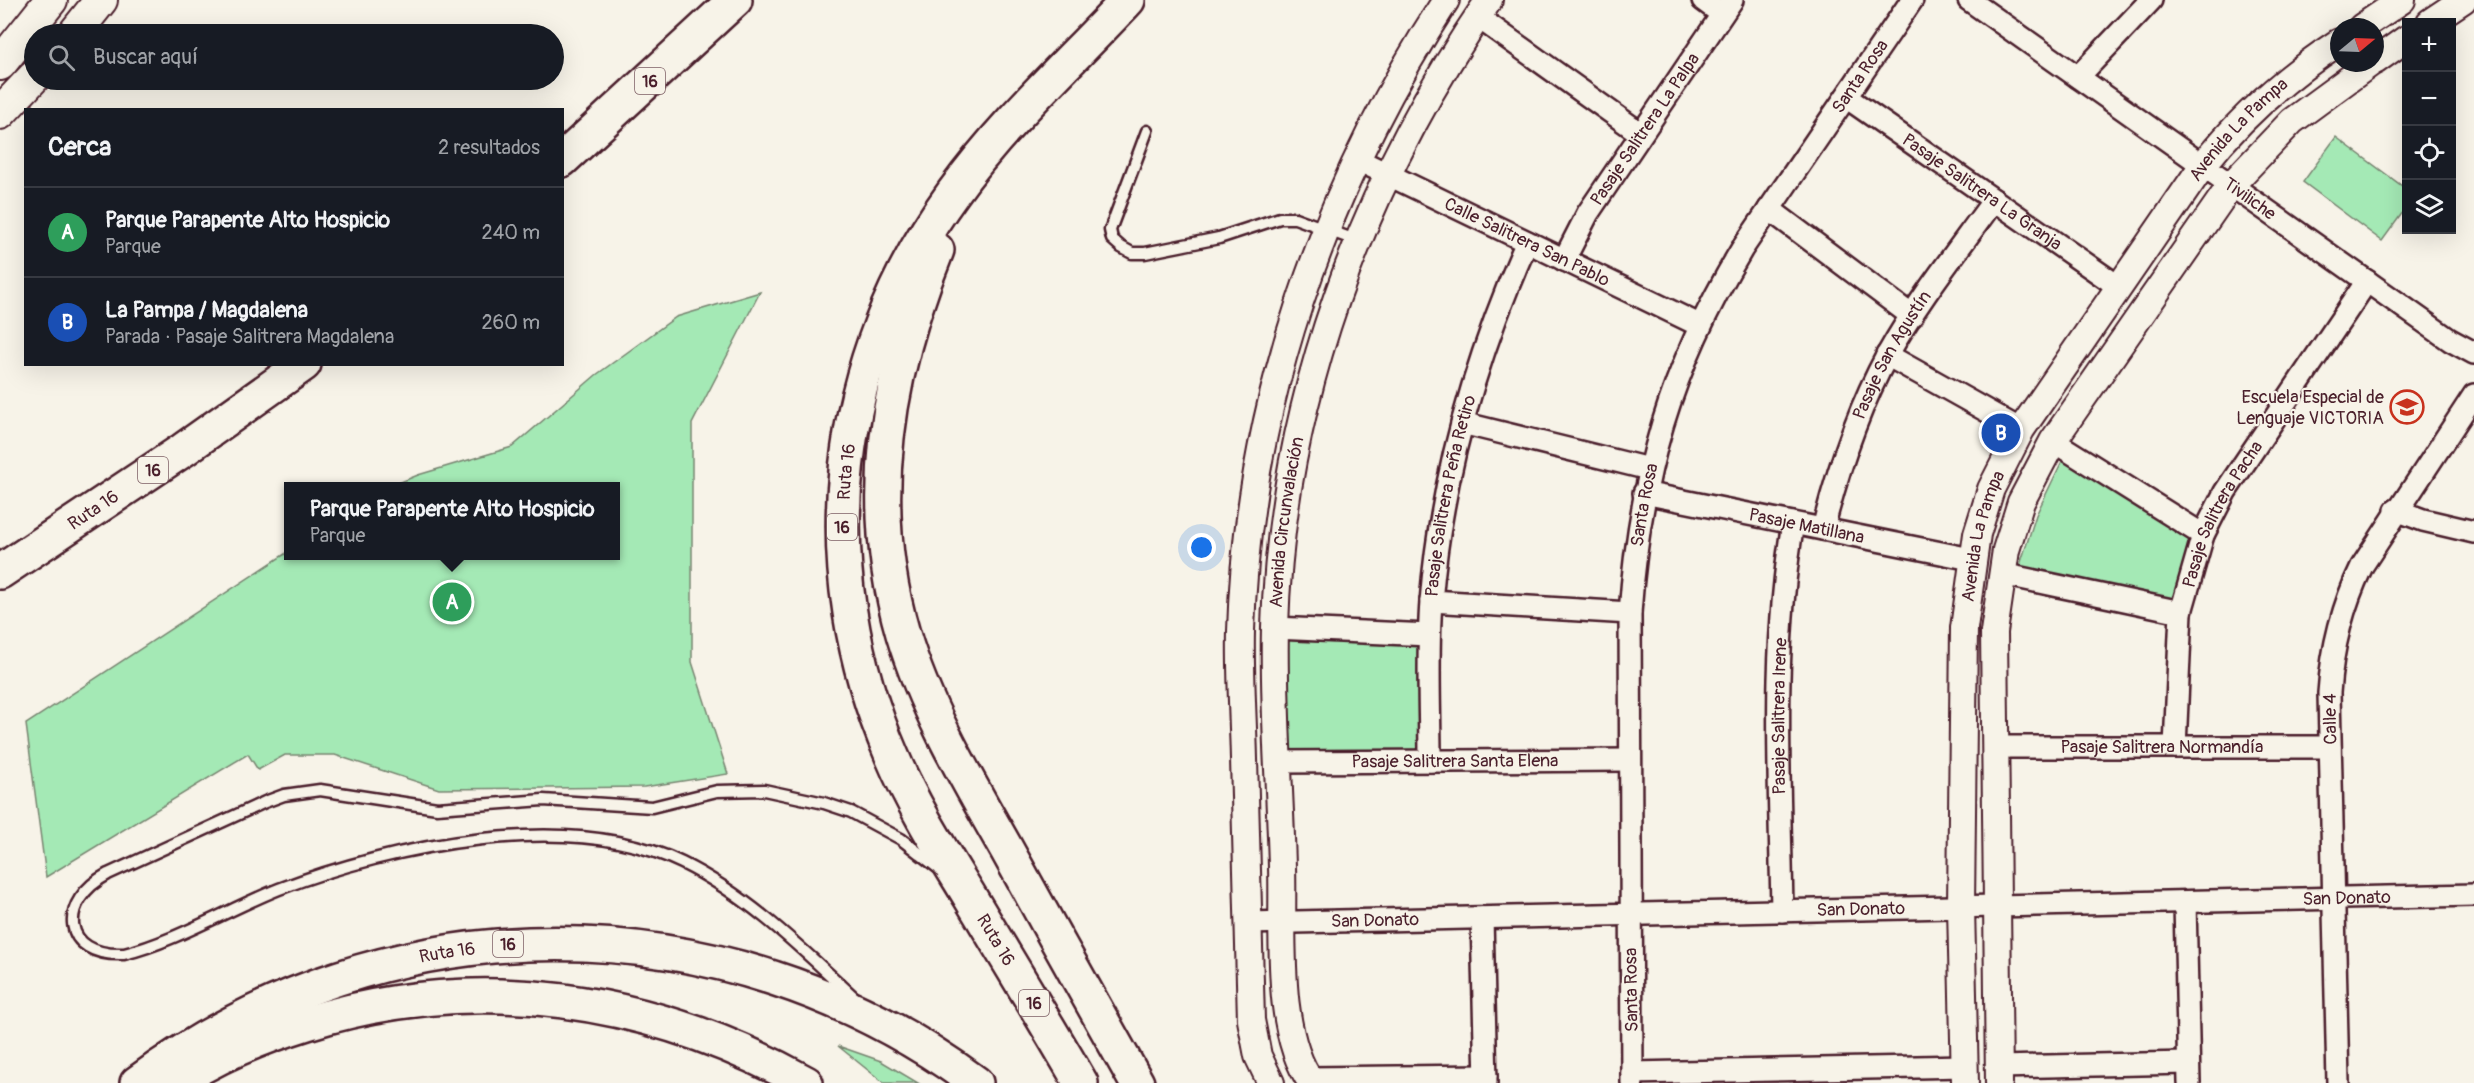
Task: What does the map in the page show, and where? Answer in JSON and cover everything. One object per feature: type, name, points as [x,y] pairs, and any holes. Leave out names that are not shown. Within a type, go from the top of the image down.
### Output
[{"type":"highway","name":"16","points":[[564,158],[735,0]]},
{"type":"highway","name":"Ruta 16","points":[[1081,1083],[913,801],[879,726],[861,673],[850,619],[844,582],[842,519],[845,474],[854,418],[868,360],[881,322],[906,269],[933,221],[954,191],[1002,134],[1128,0]]},
{"type":"highway","points":[[1002,134],[973,179],[938,246],[899,358],[891,395],[883,464],[888,567],[904,636],[946,737],[1137,1083]]},
{"type":"highway","name":"Ruta 16","points":[[0,572],[183,450],[301,366]]},
{"type":"highway","name":"Ruta 16","points":[[136,1083],[218,1031],[297,993],[386,963],[425,955],[505,945],[571,943],[618,946],[699,957],[792,983],[854,1009],[922,1047],[976,1083]]},
{"type":"highway","points":[[175,1083],[252,1043],[330,1016],[417,999],[487,996],[557,1000],[641,1015],[712,1037],[806,1083]]},
{"type":"main road","points":[[32,24],[51,0]]},
{"type":"main road","points":[[82,24],[101,0]]},
{"type":"main road","points":[[0,64],[24,34]]},
{"type":"main road","points":[[0,113],[24,88]]},
{"type":"street","name":"Avenida Circunvalación","points":[[1271,1083],[1258,1056],[1252,1029],[1241,632],[1249,533],[1261,455],[1276,382],[1290,330],[1326,228],[1356,159],[1413,52],[1446,0]]},
{"type":"street","points":[[1703,0],[1727,7]]},
{"type":"street","name":"Santa Rosa","points":[[1632,1078],[1630,613],[1644,493],[1649,469],[1679,372],[1699,325],[1742,249],[1912,0]]},
{"type":"street","name":"Tiviliche","points":[[1969,0],[2450,340],[2474,353]]},
{"type":"street","points":[[2078,77],[2151,0]]},
{"type":"street","points":[[2375,18],[2402,0]]},
{"type":"street","points":[[2436,18],[2463,0]]},
{"type":"street","points":[[2470,0],[2474,6]]},
{"type":"street","name":"Pasaje Salitrera La Palpa","points":[[1564,260],[1588,213],[1727,7]]},
{"type":"street","name":"Avenida Circunvalación","points":[[1310,1080],[1293,1048],[1287,1026],[1275,628],[1284,519],[1304,412],[1331,315],[1358,241],[1387,174],[1427,95],[1483,8]]},
{"type":"street","points":[[1483,8],[1640,134]]},
{"type":"street","name":"Avenida La Pampa","points":[[2384,54],[2402,42]]},
{"type":"street","name":"Avenida La Pampa","points":[[1965,1075],[1961,907],[1964,628],[1971,559],[1991,489],[2021,430],[2203,165],[2237,124],[2277,86],[2330,48]]},
{"type":"street","name":"Avenida La Pampa","points":[[1999,1075],[1995,906],[1994,641],[2002,574],[2021,502],[2053,441],[2232,185],[2270,141],[2292,121],[2359,72]]},
{"type":"street","name":"Pasaje Salitrera La Granja","points":[[1846,97],[2119,287]]},
{"type":"street","name":"Calle Salitrera San Pablo","points":[[1356,159],[1699,325]]},
{"type":"street","name":"Pasaje San Agustín","points":[[1823,529],[1852,434],[1887,355],[1994,200]]},
{"type":"street","points":[[1769,209],[1912,316]]},
{"type":"street","name":"Pasaje Salitrera Peña Retiro","points":[[1430,761],[1429,635],[1443,509],[1462,423],[1491,327],[1527,242]]},
{"type":"street","name":"Pasaje Salitrera Pacha","points":[[2175,747],[2181,612],[2204,535],[2225,492],[2367,281]]},
{"type":"street","points":[[1887,355],[2021,430]]},
{"type":"street","name":"Calle 4","points":[[2338,1083],[2330,747],[2331,666],[2343,612],[2362,566],[2396,510],[2474,395]]},
{"type":"street","points":[[1462,423],[1649,469]]},
{"type":"street","points":[[2053,441],[2204,535]]},
{"type":"street","name":"Pasaje Matillana","points":[[1644,493],[1971,559]]},
{"type":"street","points":[[2396,510],[2423,520],[2474,532]]},
{"type":"street","name":"Pasaje Salitrera Irene","points":[[1782,911],[1778,658],[1783,586],[1792,523]]},
{"type":"street","points":[[2002,574],[2181,612]]},
{"type":"street","points":[[1431,601],[1630,613]]},
{"type":"street","points":[[1275,628],[1429,635]]},
{"type":"street","name":"Pasaje Salitrera Normandía","points":[[1994,747],[2330,747]]},
{"type":"street","name":"Pasaje Salitrera Santa Elena","points":[[1279,762],[1630,760]]},
{"type":"street","name":"San Donato","points":[[1249,923],[2474,895]]},
{"type":"street","points":[[1999,1075],[2188,1073],[2185,902]]},
{"type":"street","points":[[1310,1080],[1486,1079],[1482,918]]},
{"type":"street","points":[[1632,1078],[1965,1075]]},
{"type":"lane","points":[[1147,131],[1110,230],[1112,239],[1132,253],[1145,253],[1219,238],[1280,218],[1295,218],[1358,241]]},
{"type":"lane","points":[[883,1025],[797,944],[745,902],[715,882],[663,854],[640,846],[597,837],[555,836],[492,840],[378,857],[280,889],[124,954],[103,953],[84,945],[75,931],[73,915],[80,896],[95,880],[284,795],[320,790],[437,808],[543,800],[652,807],[717,791],[748,789],[824,803],[851,812],[885,829],[941,870],[989,929]]},
{"type":"green space","points":[[2336,137],[2402,186],[2402,214],[2382,241],[2303,182]]},
{"type":"green space","points":[[760,292],[692,424],[692,662],[728,774],[644,787],[439,789],[335,755],[285,755],[258,770],[248,754],[46,877],[26,724],[284,555],[284,560],[620,560],[620,482],[401,482],[512,447],[596,375],[676,317]]},
{"type":"green space","points":[[2063,459],[2189,536],[2191,551],[2178,598],[2172,602],[2019,568],[2036,515]]},
{"type":"green space","points":[[1293,634],[1413,641],[1421,649],[1425,742],[1414,754],[1294,755],[1288,749],[1286,641]]},
{"type":"green space","points":[[838,1046],[881,1061],[918,1083],[884,1083]]},
{"type":"place","name":"Escuela Especial de Lenguaje VICTORIA","points":[[2407,407]]},
{"type":"place","name":"La Pampa / Magdalena","points":[[2001,433]]},
{"type":"place","name":"Parque Parapente Alto Hospicio","points":[[452,602]]}]
